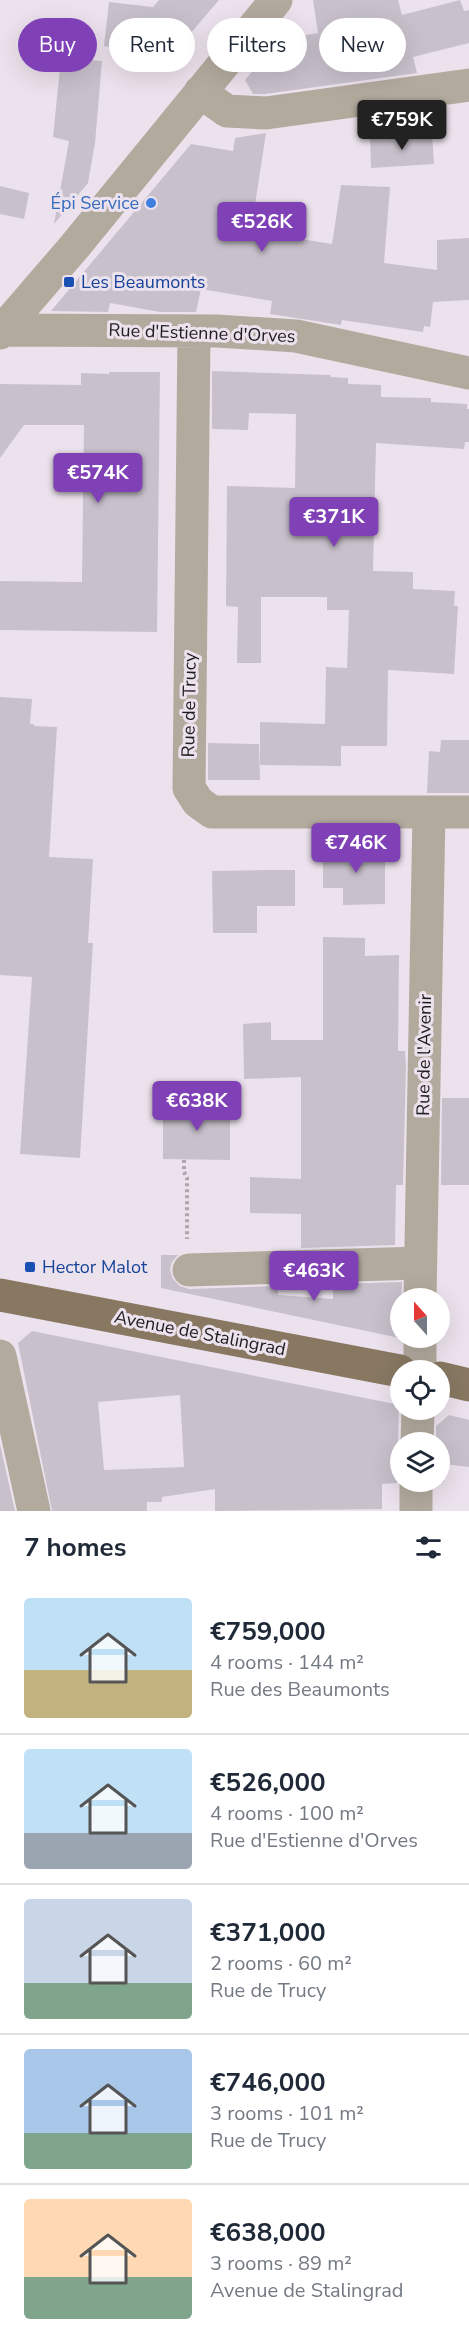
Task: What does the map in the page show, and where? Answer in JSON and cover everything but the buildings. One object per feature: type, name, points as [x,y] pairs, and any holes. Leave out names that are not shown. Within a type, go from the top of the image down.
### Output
[{"type":"main road","name":"Avenue de Stalingrad","points":[[0,1295],[390,1369]]},
{"type":"main road","points":[[450,1380],[469,1385]]},
{"type":"street","points":[[1,331],[36,292],[276,0]]},
{"type":"street","points":[[200,92],[227,111],[266,113],[469,85]]},
{"type":"street","name":"Rue d'Estienne d'Orves","points":[[1,331],[217,331],[296,336],[469,374]]},
{"type":"street","name":"Rue de Trucy","points":[[194,332],[189,788],[198,802],[213,812],[469,812]]},
{"type":"street","name":"Rue de l'Avenir","points":[[420,1288],[429,812]]},
{"type":"street","points":[[188,1257],[420,1263]]},
{"type":"street","points":[[0,1356],[34,1511]]},
{"type":"street","points":[[416,1492],[416,1511]]},
{"type":"path","points":[[184,1160],[184,1172],[187,1178],[188,1257]]},
{"type":"place","name":"Épi Service","points":[[151,203]]},
{"type":"place","name":"Les Beaumonts","points":[[69,282]]},
{"type":"place","name":"Hector Malot","points":[[30,1267]]}]
